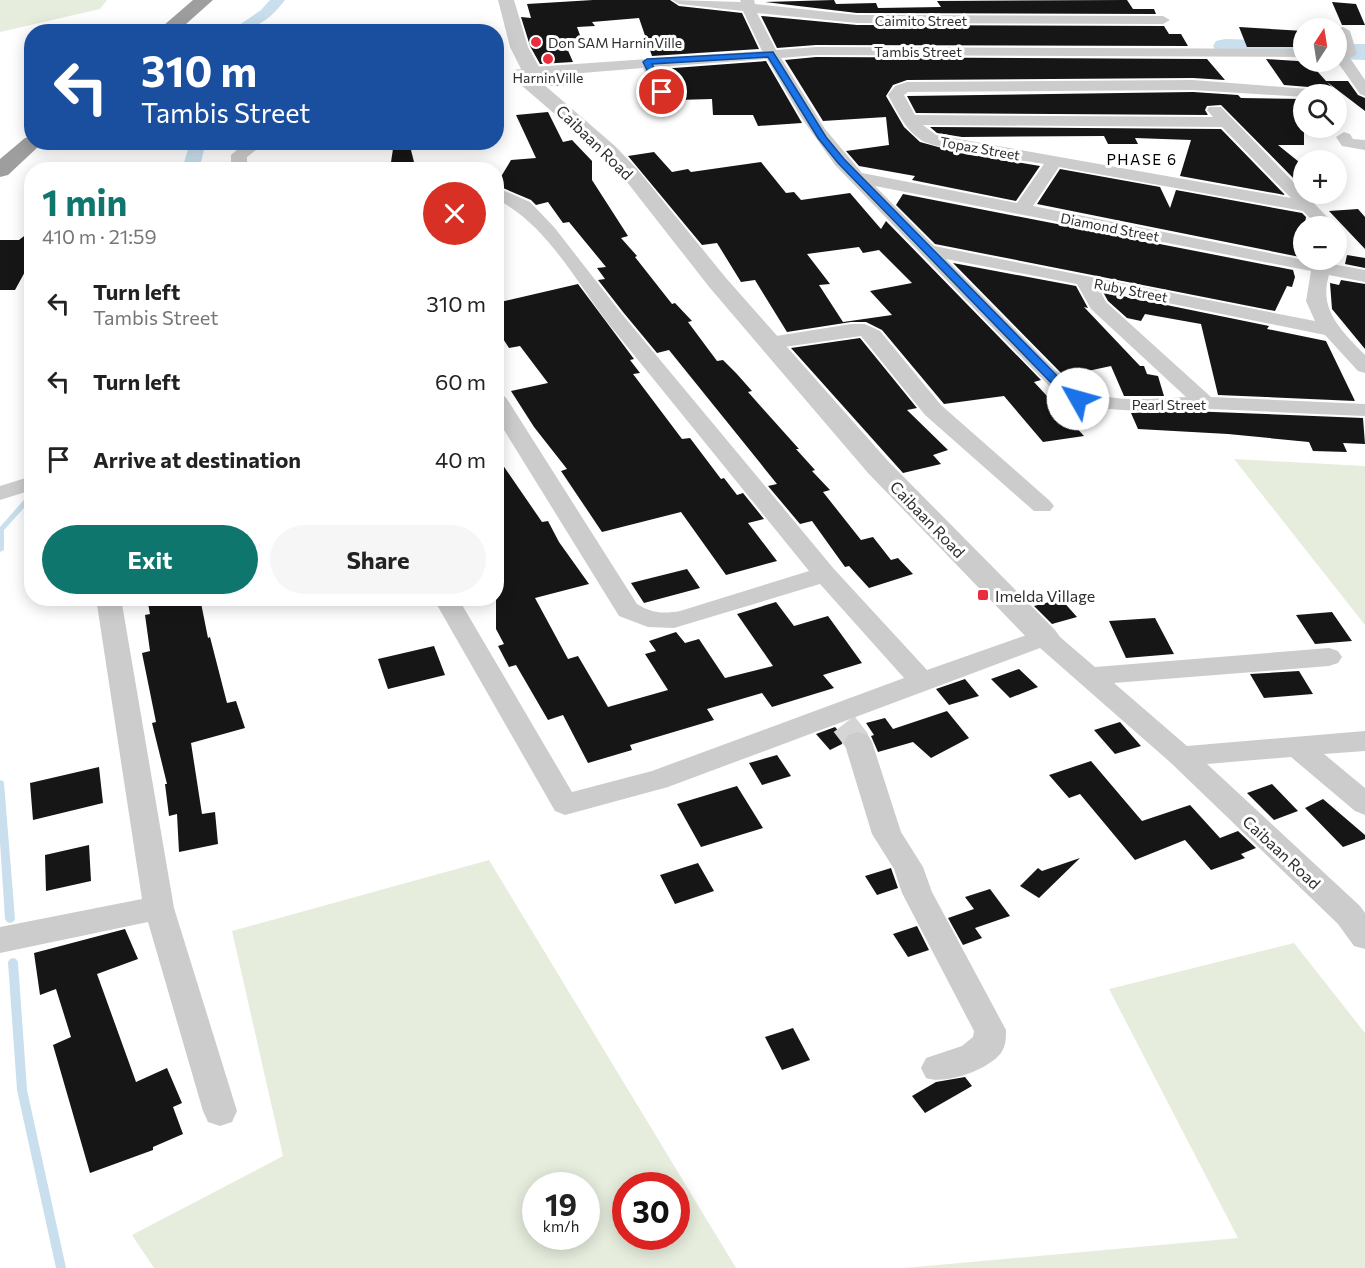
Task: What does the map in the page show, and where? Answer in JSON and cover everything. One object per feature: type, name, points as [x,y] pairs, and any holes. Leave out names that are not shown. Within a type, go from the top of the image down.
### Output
[{"type":"highway","points":[[175,24],[204,0]]},
{"type":"highway","points":[[4,163],[24,148]]},
{"type":"street","name":"Caibaan Road","points":[[506,0],[514,36],[524,60],[517,74],[608,150],[630,173],[770,343],[878,467],[1044,637],[1181,756],[1360,924]]},
{"type":"street","name":"Caimito Street","points":[[679,0],[747,4],[856,19],[1163,20]]},
{"type":"street","points":[[849,0],[856,19]]},
{"type":"street","points":[[929,0],[939,20]]},
{"type":"street","points":[[1006,0],[1019,20]]},
{"type":"street","name":"Pearl Street","points":[[747,4],[767,47],[823,138],[856,177],[927,251],[1063,388],[1078,399],[1115,404],[1205,403],[1365,410]]},
{"type":"street","points":[[1090,7],[1100,20]]},
{"type":"street","name":"Tambis Street","points":[[517,74],[647,62],[767,47],[816,51],[1293,53]]},
{"type":"street","points":[[936,51],[952,85]]},
{"type":"street","points":[[647,62],[669,107]]},
{"type":"street","points":[[1347,65],[1363,83]]},
{"type":"street","name":"Topaz Street","points":[[1293,92],[1192,85],[952,85],[900,89],[896,95],[911,120],[923,135],[931,139],[1309,207]]},
{"type":"street","points":[[1192,85],[1318,216]]},
{"type":"street","points":[[911,120],[1226,122]]},
{"type":"street","points":[[1345,138],[1348,143],[1365,146]]},
{"type":"street","points":[[239,162],[239,155],[246,150]]},
{"type":"street","points":[[1022,209],[1055,161]]},
{"type":"street","name":"Diamond Street","points":[[856,177],[1293,259]]},
{"type":"street","points":[[504,196],[524,206],[548,231],[614,317],[825,574],[923,682]]},
{"type":"street","name":"Ruby Street","points":[[927,251],[956,254],[1334,331]]},
{"type":"street","points":[[1321,270],[1315,292],[1315,304],[1320,316],[1365,367]]},
{"type":"street","name":"Diamond Street","points":[[1344,270],[1365,276]]},
{"type":"street","points":[[1085,281],[1098,305],[1205,403]]},
{"type":"street","points":[[770,343],[851,330],[865,330],[873,334],[933,410],[1042,506]]},
{"type":"street","points":[[504,412],[628,610],[645,620],[663,623],[682,619],[825,574]]},
{"type":"street","points":[[0,493],[24,486]]},
{"type":"street","points":[[109,606],[159,908],[220,1111]]},
{"type":"street","points":[[450,606],[565,804],[658,780],[845,726],[923,682],[1044,637]]},
{"type":"street","points":[[1089,676],[1329,657]]},
{"type":"street","points":[[845,726],[887,834],[908,867],[917,893],[990,1030],[989,1044],[973,1056],[938,1068]]},
{"type":"street","points":[[1181,756],[1365,741]]},
{"type":"street","points":[[1297,747],[1365,804]]},
{"type":"street","points":[[0,940],[159,908]]},
{"type":"green space","points":[[0,0],[107,0],[100,9],[35,24],[24,24],[24,26],[0,32]]},
{"type":"green space","points":[[1234,459],[1365,466],[1365,625]]},
{"type":"green space","points":[[489,860],[678,1172],[612,1172],[612,1250],[690,1250],[690,1192],[736,1268],[154,1268],[132,1235],[283,1156],[232,931]]},
{"type":"green space","points":[[1294,943],[1365,1033],[1365,1268],[904,1268],[1238,1238],[1109,989]]},
{"type":"building","points":[[593,0],[670,0],[679,6],[742,13],[759,49],[652,56],[639,18],[592,22],[595,26],[577,27],[581,38],[563,39],[573,62],[540,64],[530,46],[521,17],[531,18],[527,4]]},
{"type":"building","points":[[834,0],[836,4],[876,3],[878,8],[941,7],[937,1],[1127,0],[1133,9],[1154,9],[1156,14],[857,13],[765,2]]},
{"type":"building","points":[[1332,2],[1356,4],[1365,25],[1347,25],[1347,18],[1339,18]]},
{"type":"building","points":[[761,16],[857,25],[1164,26],[1169,34],[1181,34],[1188,46],[816,45],[777,48]]},
{"type":"building","points":[[1239,27],[1293,30],[1293,47],[1247,47]]},
{"type":"building","points":[[816,57],[1207,59],[1225,80],[1193,78],[907,80],[893,85],[886,96],[904,127],[920,142],[960,153],[1040,166],[1016,201],[912,180],[915,176],[859,166],[846,151],[889,145],[886,117],[823,121],[785,60]]},
{"type":"building","points":[[1266,59],[1293,61],[1293,72],[1318,72],[1326,81],[1348,81],[1358,95],[1365,98],[1365,111],[1347,97],[1347,84],[1327,82],[1329,84],[1284,85]]},
{"type":"building","points":[[766,61],[802,123],[758,126],[753,115],[713,115],[712,99],[676,100],[673,79],[665,79],[661,69]]},
{"type":"building","points":[[578,76],[582,84],[549,86],[545,78]]},
{"type":"building","points":[[1193,92],[1238,95],[1241,98],[1293,99],[1293,138],[1304,138],[1304,145],[1278,145],[1293,157],[1293,178],[1221,105],[1207,106],[1205,110],[1208,115],[916,113],[907,96]]},
{"type":"building","points":[[548,112],[563,142],[572,140],[592,161],[592,180],[628,236],[621,238],[637,256],[635,257],[672,304],[675,303],[692,321],[688,322],[717,361],[723,360],[736,373],[752,391],[748,392],[799,449],[796,449],[830,490],[823,492],[861,540],[873,537],[891,560],[898,558],[913,574],[869,588],[849,566],[845,567],[812,521],[800,524],[768,486],[777,484],[669,350],[657,353],[623,312],[598,280],[605,279],[597,268],[606,267],[569,222],[563,223],[548,202],[536,205],[531,200],[504,188],[504,172],[511,160],[536,158],[516,115]]},
{"type":"building","points":[[930,127],[1221,129],[1285,195],[1180,176],[1191,140],[1135,138],[1138,144],[1108,144],[1104,136],[962,137],[937,133]]},
{"type":"building","points":[[393,150],[411,150],[414,162],[391,162]]},
{"type":"building","points":[[654,152],[672,172],[688,169],[691,172],[761,162],[786,193],[794,192],[801,200],[850,193],[881,229],[886,221],[1041,380],[1034,382],[1084,436],[1043,442],[1004,396],[944,404],[882,330],[866,322],[851,322],[787,332],[755,280],[741,282],[717,243],[702,245],[628,156]],"holes":[[[859,247],[863,253],[879,250],[912,283],[870,291],[892,315],[843,322],[819,285],[830,284],[807,254]]]},
{"type":"building","points":[[1060,169],[1160,187],[1170,208],[1176,190],[1302,213],[1305,216],[1293,216],[1293,256],[1037,204]]},
{"type":"building","points":[[903,194],[1293,270],[1295,277],[1292,287],[1287,286],[1275,311],[935,244],[896,205]]},
{"type":"building","points":[[1358,209],[1365,217],[1365,249],[1347,230],[1347,216],[1334,216],[1329,211]]},
{"type":"building","points":[[24,236],[24,274],[15,290],[0,290],[0,240],[19,240]]},
{"type":"building","points":[[1347,255],[1365,258],[1365,268],[1347,264]]},
{"type":"building","points":[[953,263],[1076,286],[1088,308],[1084,307],[1140,366],[1144,366],[1147,374],[1158,376],[1164,396],[1124,396],[1111,366],[1064,376]]},
{"type":"building","points":[[1341,280],[1365,284],[1365,349],[1332,309],[1330,283],[1339,285]]},
{"type":"building","points":[[578,284],[634,359],[630,360],[640,373],[633,374],[682,439],[690,438],[721,479],[724,478],[737,495],[743,493],[764,519],[748,523],[777,561],[726,575],[681,512],[602,532],[561,471],[567,469],[534,427],[511,391],[548,383],[520,346],[509,348],[504,340],[504,301]]},
{"type":"building","points":[[1103,292],[1269,326],[1267,329],[1326,341],[1355,401],[1218,395],[1201,324],[1145,314],[1141,321],[1127,318],[1108,301]]},
{"type":"building","points":[[860,338],[917,408],[907,410],[948,450],[933,455],[941,464],[903,473],[791,348]]},
{"type":"building","points":[[1188,411],[1363,418],[1365,444],[1343,443],[1347,452],[1313,451],[1309,442],[1228,434],[1138,429],[1131,413]]},
{"type":"building","points":[[504,467],[542,522],[548,521],[559,542],[589,584],[535,598],[568,659],[578,656],[608,707],[668,690],[645,654],[656,651],[649,641],[676,632],[685,643],[699,639],[725,678],[773,666],[737,614],[776,602],[794,626],[828,616],[862,663],[823,675],[834,688],[772,707],[762,693],[707,709],[714,720],[630,745],[632,750],[588,763],[563,715],[548,720],[516,665],[509,667],[498,646],[504,644],[496,629],[496,606],[504,606]]},
{"type":"building","points":[[687,569],[700,588],[644,603],[631,583]]},
{"type":"building","points":[[1061,599],[1077,617],[1052,624],[1034,606]]},
{"type":"building","points":[[148,606],[202,606],[208,638],[210,637],[227,703],[236,701],[245,728],[191,743],[202,814],[215,812],[218,844],[179,852],[177,814],[169,816],[165,784],[167,784],[152,723],[156,722],[142,653],[150,651],[145,615],[150,614]]},
{"type":"building","points":[[1332,612],[1352,641],[1315,644],[1296,615]]},
{"type":"building","points":[[1155,618],[1174,654],[1126,658],[1109,621]]},
{"type":"building","points":[[434,646],[445,675],[388,689],[378,659]]},
{"type":"building","points":[[1019,669],[1038,687],[1010,698],[991,679]]},
{"type":"building","points":[[1299,671],[1313,694],[1264,698],[1250,674]]},
{"type":"building","points":[[965,679],[979,696],[949,705],[936,689]]},
{"type":"building","points":[[947,711],[969,738],[931,758],[913,742],[878,752],[871,736],[874,735],[866,723],[885,718],[893,729]]},
{"type":"building","points":[[1120,722],[1141,746],[1115,754],[1094,730]]},
{"type":"building","points":[[835,727],[844,737],[842,744],[830,750],[816,734]]},
{"type":"building","points":[[777,755],[791,776],[762,785],[749,763]]},
{"type":"building","points":[[1091,761],[1142,821],[1190,805],[1220,838],[1238,831],[1256,848],[1241,854],[1245,858],[1211,870],[1185,840],[1135,860],[1080,794],[1069,798],[1049,775]]},
{"type":"building","points":[[99,767],[103,803],[33,820],[30,783]]},
{"type":"building","points":[[1272,784],[1298,811],[1274,820],[1247,793]]},
{"type":"building","points":[[737,786],[763,828],[701,847],[677,804]]},
{"type":"building","points":[[1323,799],[1365,835],[1365,839],[1343,847],[1305,808]]},
{"type":"building","points":[[89,845],[91,881],[46,891],[45,855]]},
{"type":"building","points":[[1080,858],[1039,898],[1020,886],[1038,868],[1042,871]]},
{"type":"building","points":[[698,863],[714,891],[675,904],[660,875]]},
{"type":"building","points":[[891,868],[898,888],[877,895],[865,876]]},
{"type":"building","points":[[990,889],[1010,916],[975,928],[982,938],[963,945],[948,918],[974,909],[965,897]]},
{"type":"building","points":[[917,926],[929,950],[908,957],[893,934]]},
{"type":"building","points":[[125,929],[138,959],[97,974],[136,1082],[167,1068],[182,1103],[173,1107],[183,1134],[153,1147],[153,1150],[90,1173],[53,1045],[71,1037],[56,989],[40,995],[34,953]]},
{"type":"building","points":[[793,1028],[810,1060],[782,1070],[765,1037]]},
{"type":"building","points":[[965,1077],[972,1086],[925,1113],[912,1096],[936,1082]]},
{"type":"waterway","points":[[249,24],[266,13],[278,0]]},
{"type":"waterway","points":[[1225,46],[1293,49]]},
{"type":"waterway","points":[[1347,51],[1365,52]]},
{"type":"waterway","points":[[192,162],[196,150]]},
{"type":"waterway","points":[[0,550],[1,530],[24,503]]},
{"type":"waterway","points":[[0,783],[10,919]]},
{"type":"waterway","points":[[13,962],[22,1090],[61,1268]]},
{"type":"tunnel","points":[[844,724],[858,742]]},
{"type":"place","name":"Don SAM HarninVille","points":[[536,42]]},
{"type":"place","name":"HarninVille","points":[[548,59]]},
{"type":"place","name":"Imelda Village","points":[[983,595]]},
{"type":"district","name":"PHASE 6","points":[[1142,159]]},
{"type":"route","points":[[662,92],[647,62],[770,54],[823,138],[841,161],[1063,388],[1078,399]]}]
